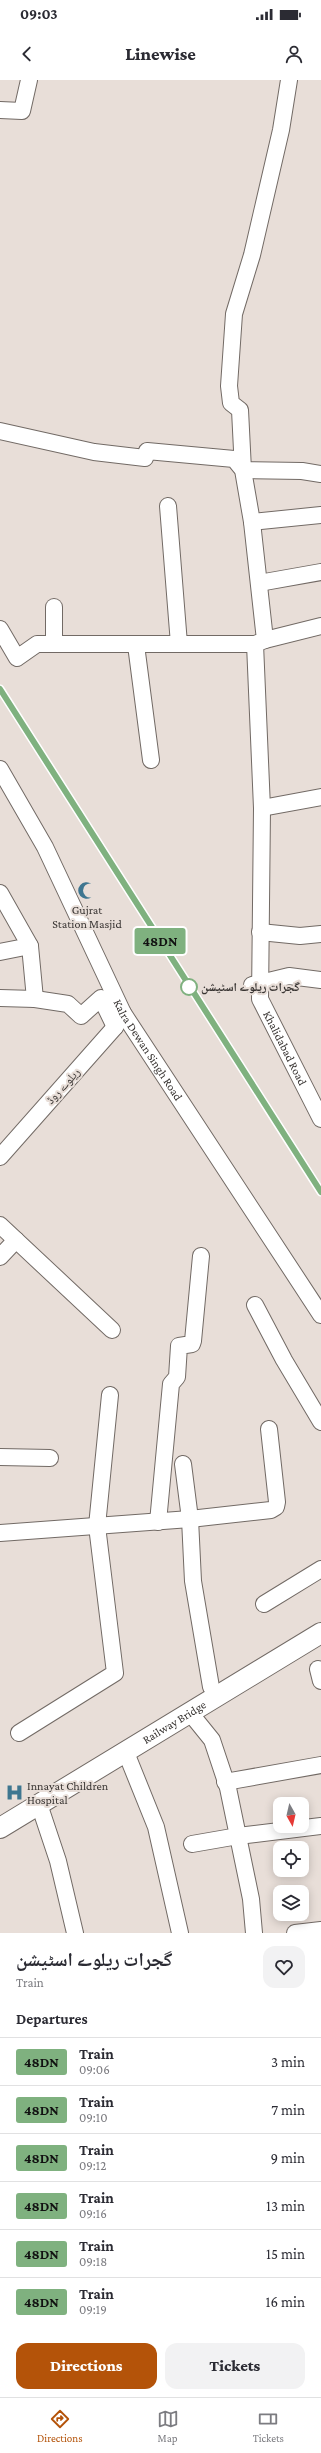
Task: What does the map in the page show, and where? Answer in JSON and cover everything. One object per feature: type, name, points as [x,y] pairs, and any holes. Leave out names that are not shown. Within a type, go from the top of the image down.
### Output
[{"type":"main road","points":[[35,1810],[36,1799],[49,1788],[321,1620]]},
{"type":"main road","name":"Railway Bridge","points":[[35,1810],[321,1633]]},
{"type":"main road","points":[[0,1828],[129,1760],[195,1719],[321,1645]]},
{"type":"street","points":[[0,110],[22,111],[29,80]]},
{"type":"street","points":[[289,80],[280,130],[252,255],[234,314],[229,386],[231,403],[240,410],[243,470],[252,522],[259,583],[262,808],[260,932],[257,989],[289,976],[321,980]]},
{"type":"street","points":[[0,431],[94,452],[145,458],[147,451],[234,459],[243,470],[302,471],[321,474]]},
{"type":"street","points":[[168,506],[179,644]]},
{"type":"street","points":[[252,522],[321,515]]},
{"type":"street","points":[[259,583],[321,572]]},
{"type":"street","points":[[54,607],[54,644]]},
{"type":"street","points":[[0,629],[17,658],[37,644],[136,645],[260,642],[321,626]]},
{"type":"street","points":[[136,645],[151,760]]},
{"type":"street","name":"Kalra Dewan Singh Road","points":[[0,769],[45,848],[123,1013],[321,1315]]},
{"type":"street","points":[[262,808],[321,797]]},
{"type":"street","points":[[0,893],[30,946],[35,999]]},
{"type":"street","points":[[260,932],[300,936],[321,934]]},
{"type":"street","points":[[0,952],[30,946]]},
{"type":"street","name":"Khalidabad Road","points":[[257,989],[321,1119]]},
{"type":"street","points":[[0,998],[35,999],[68,1004],[81,1016],[101,998],[116,1027]]},
{"type":"street","name":"ریلوے روڈ","points":[[0,1157],[116,1027],[123,1013]]},
{"type":"street","points":[[0,1225],[112,1330]]},
{"type":"street","points":[[0,1258],[16,1240]]},
{"type":"street","points":[[158,1522],[171,1384],[177,1378],[179,1346],[192,1344],[201,1256]]},
{"type":"street","points":[[256,1305],[284,1360],[321,1422]]},
{"type":"street","points":[[19,1734],[114,1673],[97,1526],[110,1395]]},
{"type":"street","points":[[0,1533],[158,1522],[271,1510],[276,1507],[269,1429]]},
{"type":"street","points":[[0,1457],[50,1458]]},
{"type":"street","points":[[183,1464],[190,1519],[193,1581],[211,1687]]},
{"type":"street","points":[[264,1604],[321,1569]]},
{"type":"street","points":[[195,1719],[212,1740],[225,1782],[251,1899],[254,1933]]},
{"type":"street","points":[[129,1760],[156,1827],[180,1933]]},
{"type":"street","points":[[225,1782],[321,1765]]},
{"type":"street","points":[[35,1810],[58,1861],[74,1933]]},
{"type":"street","points":[[192,1844],[238,1836],[321,1826]]},
{"type":"street","points":[[294,1933],[321,1930]]},
{"type":"railway","points":[[0,689],[321,1192]]},
{"type":"train","name":"48DN","points":[[0,689],[321,1192]]},
{"type":"place","name":"Gujrat Station Masjid","points":[[87,891]]},
{"type":"place","name":"گجرات ریلوے اسٹیشن","points":[[189,987]]},
{"type":"place","name":"Innayat Children Hospital","points":[[14,1793]]}]
